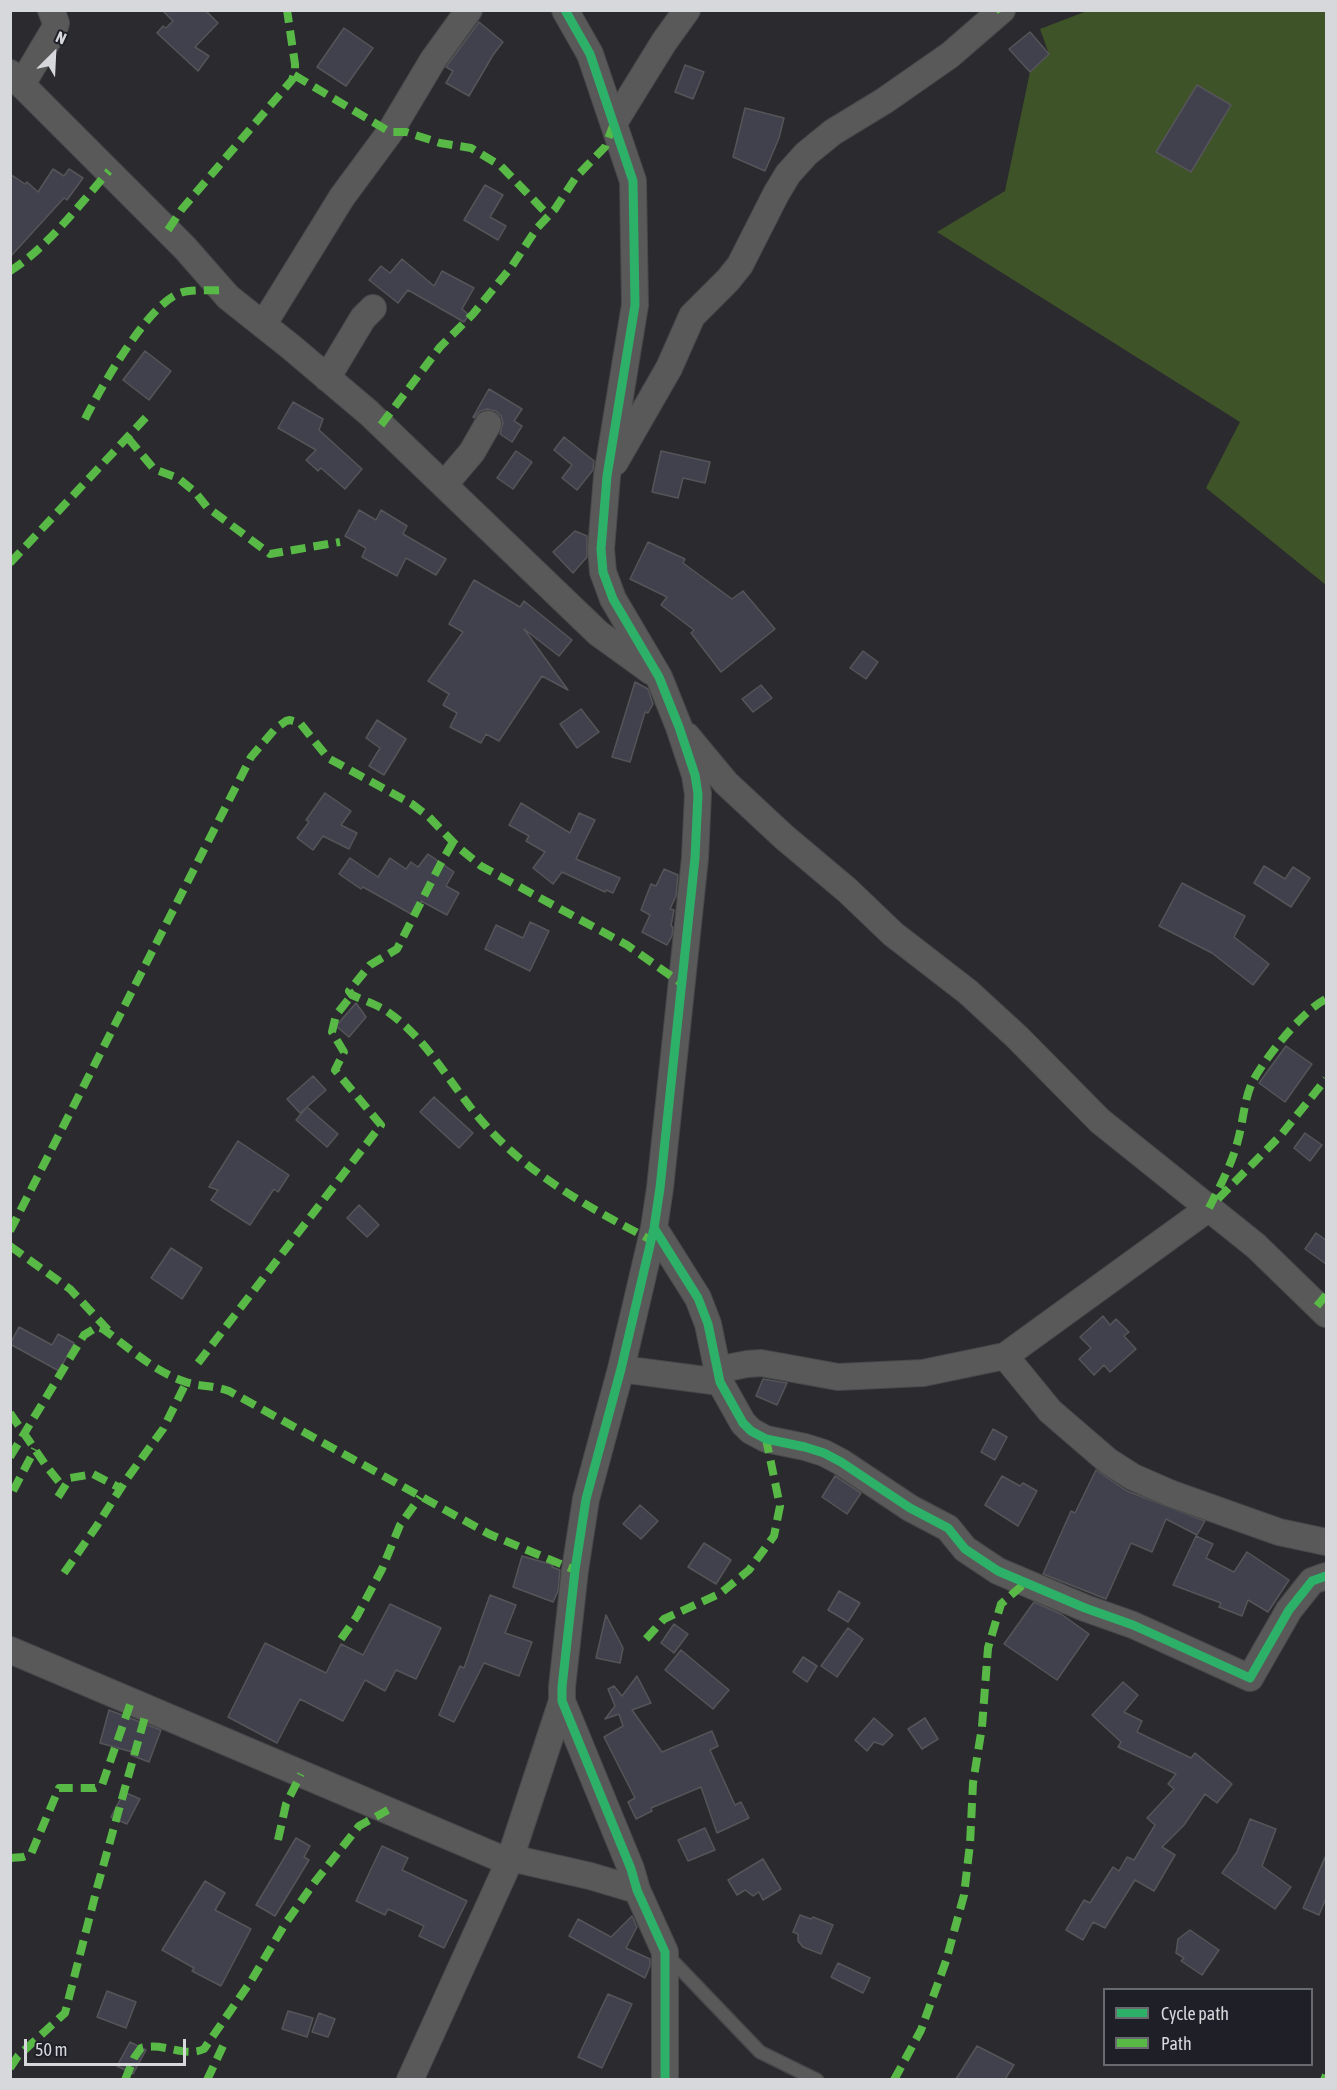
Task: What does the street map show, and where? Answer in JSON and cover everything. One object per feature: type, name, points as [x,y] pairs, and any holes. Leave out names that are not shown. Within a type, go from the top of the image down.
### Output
[{"type":"street","points":[[51,10],[56,23],[54,30],[16,79],[185,248],[228,297],[369,413],[598,633],[659,677]]},
{"type":"street","points":[[263,325],[342,197],[390,132],[433,60],[469,10]]},
{"type":"street","points":[[410,2079],[510,1860],[562,1701],[574,1570],[586,1499],[621,1369],[654,1228],[695,848],[698,794],[695,775],[679,727],[659,677],[613,599],[603,572],[601,549],[607,476],[635,305],[633,182],[590,54],[565,10]]},
{"type":"street","points":[[614,123],[664,42],[687,10]]},
{"type":"street","points":[[607,476],[669,368],[692,316],[740,265],[788,174],[806,154],[833,132],[884,101],[950,55],[1002,10]]},
{"type":"street","points":[[327,378],[363,318],[373,308]]},
{"type":"street","points":[[444,485],[472,452],[488,424]]},
{"type":"street","points":[[679,727],[726,783],[784,837],[848,890],[893,934],[968,992],[1017,1037],[1100,1121],[1256,1246],[1326,1314]]},
{"type":"street","points":[[621,1369],[719,1376],[747,1364],[761,1363],[838,1377],[923,1373],[1005,1356],[1209,1208]]},
{"type":"street","points":[[654,1228],[698,1298],[708,1324],[719,1376],[739,1416],[750,1431],[766,1439],[824,1453],[910,1508],[948,1528],[965,1549],[998,1571],[1133,1625],[1250,1678],[1289,1610],[1312,1581],[1326,1576]]},
{"type":"street","points":[[1005,1356],[1050,1411],[1108,1461],[1133,1477],[1172,1494],[1279,1532],[1326,1542]]},
{"type":"street","points":[[10,1650],[510,1860],[590,1876],[637,1890]]},
{"type":"street","points":[[562,1701],[664,1952],[665,2079]]},
{"type":"lane","points":[[664,1952],[760,2052],[817,2079]]},
{"type":"green space","points":[[1087,11],[1326,11],[1326,585],[1206,488],[1240,422],[937,232],[1005,191],[1030,72],[1049,54],[1040,29]]},
{"type":"building","points":[[162,10],[205,10],[218,23],[195,47],[209,56],[198,71],[157,33],[163,26],[166,28],[173,21]]},
{"type":"building","points":[[479,22],[503,42],[469,96],[446,83],[453,71],[446,67]]},
{"type":"building","points":[[344,28],[373,48],[346,86],[317,67]]},
{"type":"building","points":[[1030,32],[1049,54],[1030,72],[1009,49]]},
{"type":"building","points":[[685,65],[704,72],[693,99],[675,92]]},
{"type":"building","points":[[1197,85],[1231,105],[1191,172],[1156,152]]},
{"type":"building","points":[[745,108],[784,118],[779,138],[765,171],[733,157]]},
{"type":"building","points":[[53,169],[64,176],[69,169],[83,178],[67,200],[64,198],[10,257],[10,174],[25,184],[27,182],[38,192]]},
{"type":"building","points":[[485,185],[503,195],[490,217],[506,226],[498,240],[464,220]]},
{"type":"building","points":[[402,259],[434,286],[442,271],[474,288],[462,309],[469,315],[464,322],[408,290],[398,303],[369,280],[381,266],[390,273]]},
{"type":"building","points":[[145,351],[171,371],[149,400],[123,380]]},
{"type":"building","points":[[489,389],[522,409],[514,421],[522,426],[512,442],[500,434],[503,423],[496,411],[487,409],[473,417]]},
{"type":"building","points":[[293,402],[323,419],[319,430],[362,469],[345,489],[321,468],[318,471],[306,460],[316,450],[278,428]]},
{"type":"building","points":[[564,437],[594,461],[593,470],[577,490],[562,478],[572,465],[554,450]]},
{"type":"building","points":[[516,451],[532,462],[513,489],[497,478]]},
{"type":"building","points":[[661,451],[710,462],[705,483],[683,478],[678,498],[652,492]]},
{"type":"building","points":[[359,510],[376,520],[381,510],[407,526],[403,534],[446,559],[436,575],[406,558],[397,576],[362,557],[366,548],[345,536]]},
{"type":"building","points":[[575,531],[587,536],[587,557],[573,573],[553,552]]},
{"type":"building","points":[[648,542],[685,559],[683,563],[732,599],[743,591],[775,629],[721,672],[691,633],[694,630],[661,605],[667,597],[630,579]]},
{"type":"building","points":[[474,580],[520,607],[524,601],[572,640],[559,656],[524,629],[568,690],[542,676],[499,741],[486,734],[481,743],[450,727],[457,713],[443,705],[449,694],[428,681],[463,632],[449,624]]},
{"type":"building","points":[[863,651],[878,662],[866,679],[850,668]]},
{"type":"building","points":[[635,682],[648,689],[653,704],[648,713],[645,712],[630,762],[612,757]]},
{"type":"building","points":[[761,685],[772,698],[753,712],[742,699]]},
{"type":"building","points":[[581,709],[599,732],[577,748],[560,724]]},
{"type":"building","points":[[377,720],[406,739],[384,775],[369,766],[380,748],[366,738]]},
{"type":"building","points":[[325,793],[351,811],[341,825],[357,833],[349,849],[323,836],[313,850],[297,838],[309,822],[306,820]]},
{"type":"building","points":[[521,803],[570,833],[579,813],[595,820],[576,859],[620,878],[613,893],[606,890],[605,892],[562,872],[553,884],[533,868],[545,852],[526,841],[529,836],[509,825]]},
{"type":"building","points":[[428,854],[454,872],[446,886],[459,893],[447,915],[421,901],[413,915],[363,887],[361,889],[339,874],[350,858],[378,877],[390,858],[406,869],[411,862],[418,867]]},
{"type":"building","points":[[1264,866],[1285,879],[1293,867],[1310,878],[1291,907],[1254,883]]},
{"type":"building","points":[[664,869],[678,875],[676,896],[670,909],[674,910],[672,936],[667,945],[642,932],[650,915],[641,910],[651,884],[656,886]]},
{"type":"building","points":[[1182,883],[1245,916],[1234,937],[1269,964],[1253,985],[1212,953],[1159,926]]},
{"type":"building","points":[[530,922],[549,931],[530,971],[485,949],[496,925],[523,938]]},
{"type":"building","points":[[356,1003],[366,1017],[349,1037],[336,1026]]},
{"type":"building","points":[[1286,1046],[1312,1064],[1285,1102],[1259,1083]]},
{"type":"building","points":[[313,1076],[326,1090],[307,1107],[338,1134],[327,1147],[296,1120],[306,1108],[300,1113],[287,1099]]},
{"type":"building","points":[[434,1097],[473,1133],[459,1148],[420,1112]]},
{"type":"building","points":[[1305,1133],[1322,1145],[1310,1161],[1294,1148]]},
{"type":"building","points":[[238,1141],[289,1175],[278,1192],[274,1189],[250,1225],[211,1200],[218,1190],[209,1187]]},
{"type":"building","points":[[359,1205],[379,1225],[367,1237],[347,1218]]},
{"type":"building","points":[[1316,1233],[1326,1240],[1326,1264],[1305,1249]]},
{"type":"building","points":[[171,1248],[202,1268],[182,1299],[151,1278]]},
{"type":"building","points":[[1103,1316],[1110,1325],[1116,1319],[1129,1332],[1124,1336],[1136,1349],[1110,1372],[1104,1365],[1094,1375],[1079,1359],[1091,1348],[1080,1337]]},
{"type":"building","points":[[19,1327],[52,1345],[58,1334],[74,1343],[59,1371],[10,1344]]},
{"type":"building","points":[[763,1379],[787,1383],[777,1405],[756,1396]]},
{"type":"building","points":[[993,1429],[1007,1437],[995,1460],[981,1452]]},
{"type":"building","points":[[1096,1470],[1127,1491],[1205,1521],[1197,1535],[1166,1519],[1152,1552],[1131,1543],[1106,1599],[1043,1574],[1071,1511],[1075,1513]]},
{"type":"building","points":[[835,1476],[861,1493],[847,1514],[822,1497]]},
{"type":"building","points":[[1002,1476],[1020,1486],[1023,1483],[1037,1491],[1018,1526],[985,1505]]},
{"type":"building","points":[[640,1505],[658,1521],[641,1539],[623,1524]]},
{"type":"building","points":[[1196,1536],[1213,1544],[1206,1558],[1234,1572],[1247,1552],[1289,1580],[1268,1612],[1248,1600],[1242,1616],[1219,1607],[1221,1603],[1173,1585]]},
{"type":"building","points":[[704,1543],[731,1560],[716,1584],[688,1567]]},
{"type":"building","points":[[522,1556],[553,1565],[552,1567],[560,1570],[558,1591],[553,1602],[513,1587]]},
{"type":"building","points":[[839,1591],[860,1603],[848,1622],[828,1610]]},
{"type":"building","points":[[490,1595],[516,1605],[505,1633],[532,1642],[519,1676],[484,1663],[454,1722],[439,1715],[460,1666],[464,1668]]},
{"type":"building","points":[[1034,1602],[1061,1614],[1089,1634],[1057,1680],[1004,1644]]},
{"type":"building","points":[[390,1604],[441,1628],[416,1679],[396,1670],[385,1691],[365,1680],[343,1721],[300,1699],[277,1743],[228,1717],[265,1643],[326,1673],[341,1644],[363,1655]]},
{"type":"building","points":[[606,1615],[623,1648],[620,1663],[596,1658]]},
{"type":"building","points":[[674,1624],[688,1634],[674,1653],[661,1643]]},
{"type":"building","points":[[848,1628],[863,1639],[837,1677],[821,1666]]},
{"type":"building","points":[[681,1650],[729,1690],[713,1709],[665,1670]]},
{"type":"building","points":[[803,1657],[817,1666],[807,1682],[793,1672]]},
{"type":"building","points":[[637,1676],[651,1703],[632,1710],[662,1752],[712,1731],[718,1746],[710,1750],[735,1805],[741,1802],[749,1818],[717,1833],[701,1787],[651,1808],[652,1811],[636,1819],[628,1802],[635,1798],[604,1737],[623,1726],[619,1714],[605,1719],[615,1706],[608,1689],[614,1686],[622,1696]]},
{"type":"building","points":[[1123,1682],[1138,1695],[1124,1712],[1142,1721],[1137,1732],[1191,1758],[1195,1753],[1232,1784],[1217,1803],[1205,1794],[1184,1825],[1162,1847],[1175,1855],[1154,1891],[1135,1880],[1105,1928],[1093,1922],[1083,1940],[1066,1930],[1084,1900],[1090,1903],[1113,1867],[1119,1871],[1127,1857],[1134,1860],[1155,1825],[1147,1818],[1174,1789],[1168,1784],[1176,1774],[1118,1747],[1121,1742],[1092,1715]]},
{"type":"building","points":[[109,1710],[161,1730],[149,1762],[131,1755],[132,1752],[100,1743]]},
{"type":"building","points":[[874,1718],[893,1735],[883,1745],[874,1742],[867,1751],[855,1740]]},
{"type":"building","points":[[925,1718],[938,1739],[922,1749],[908,1729]]},
{"type":"building","points":[[124,1792],[140,1799],[127,1824],[111,1817]]},
{"type":"building","points":[[1250,1819],[1276,1829],[1262,1866],[1291,1887],[1275,1909],[1222,1873],[1237,1852]]},
{"type":"building","points":[[705,1828],[715,1850],[688,1861],[678,1840]]},
{"type":"building","points":[[296,1838],[310,1846],[304,1857],[309,1860],[275,1916],[256,1905]]},
{"type":"building","points":[[382,1846],[408,1858],[402,1870],[467,1901],[444,1948],[419,1936],[424,1926],[388,1909],[385,1915],[356,1901]]},
{"type":"building","points":[[1326,1855],[1326,1898],[1319,1915],[1303,1908]]},
{"type":"building","points":[[763,1859],[781,1889],[763,1900],[759,1892],[753,1896],[745,1890],[737,1895],[728,1880]]},
{"type":"building","points":[[205,1881],[225,1893],[215,1910],[251,1929],[221,1986],[192,1971],[194,1968],[162,1950]]},
{"type":"building","points":[[800,1915],[811,1919],[813,1917],[833,1925],[821,1954],[803,1947],[798,1941],[798,1934],[793,1932]]},
{"type":"building","points":[[632,1916],[637,1927],[626,1948],[650,1959],[645,1978],[569,1936],[578,1919],[611,1937]]},
{"type":"building","points":[[1190,1930],[1219,1950],[1202,1975],[1181,1961],[1184,1958],[1176,1953],[1178,1939]]},
{"type":"building","points":[[838,1963],[870,1978],[863,1993],[831,1977]]},
{"type":"building","points":[[107,1991],[136,2002],[126,2028],[97,2017]]},
{"type":"building","points":[[608,1994],[632,2004],[602,2068],[578,2057]]},
{"type":"building","points":[[288,2011],[313,2018],[307,2037],[282,2029]]},
{"type":"building","points":[[319,2013],[335,2019],[328,2037],[312,2032]]},
{"type":"building","points":[[130,2042],[146,2050],[133,2074],[117,2066]]},
{"type":"building","points":[[977,2046],[1014,2065],[1005,2079],[956,2079]]},
{"type":"marked path","points":[[168,230],[182,209],[292,80],[295,64],[287,10]]},
{"type":"marked path","points":[[294,75],[390,132],[406,132],[440,143],[471,148],[501,166],[549,216]]},
{"type":"marked path","points":[[381,425],[440,347],[473,314],[512,266],[537,228],[555,209],[576,177],[605,147],[613,126]]},
{"type":"marked path","points":[[10,271],[50,238],[109,171]]},
{"type":"marked path","points":[[85,419],[126,349],[167,300],[184,292],[222,290]]},
{"type":"marked path","points":[[10,563],[150,413]]},
{"type":"marked path","points":[[128,438],[154,469],[178,478],[195,492],[207,507],[270,554],[340,542]]},
{"type":"marked path","points":[[10,1231],[251,757],[275,729],[286,721],[300,723],[328,758],[412,804],[481,866],[627,945],[681,983]]},
{"type":"marked path","points":[[453,842],[397,949],[370,965],[349,991],[352,995],[385,1010],[415,1035],[474,1112],[523,1161],[585,1204],[651,1240]]},
{"type":"marked path","points":[[198,1363],[381,1125],[335,1070],[344,1052],[332,1032],[336,1015],[352,995]]},
{"type":"marked path","points":[[1209,1208],[1232,1158],[1240,1133],[1245,1105],[1256,1075],[1295,1025],[1326,999]]},
{"type":"marked path","points":[[1218,1199],[1281,1135],[1326,1079]]},
{"type":"marked path","points":[[10,1246],[70,1289],[108,1330]]},
{"type":"marked path","points":[[1317,1306],[1326,1295]]},
{"type":"marked path","points":[[10,1457],[84,1335],[97,1327],[172,1377],[229,1391],[489,1534],[575,1570]]},
{"type":"marked path","points":[[64,1573],[163,1429],[186,1383]]},
{"type":"marked path","points":[[10,1413],[64,1488]]},
{"type":"marked path","points":[[646,1639],[664,1619],[721,1593],[749,1570],[774,1536],[780,1506],[766,1439]]},
{"type":"marked path","points":[[13,1491],[35,1449]]},
{"type":"marked path","points":[[58,1497],[70,1478],[93,1474],[120,1488]]},
{"type":"marked path","points":[[341,1639],[357,1616],[382,1569],[400,1525],[420,1497]]},
{"type":"marked path","points":[[894,2080],[921,2030],[946,1961],[964,1895],[970,1844],[973,1783],[982,1727],[988,1648],[1001,1604],[1025,1583]]},
{"type":"marked path","points":[[10,1858],[31,1854],[59,1788],[95,1788],[102,1785],[131,1702]]},
{"type":"marked path","points":[[10,2068],[18,2056],[65,2013],[146,1713]]},
{"type":"marked path","points":[[278,1840],[286,1804],[301,1774]]},
{"type":"marked path","points":[[125,2080],[141,2048],[158,2047],[189,2052],[204,2049],[314,1883],[359,1826],[388,1810]]},
{"type":"marked path","points":[[207,2080],[223,2046]]},
{"type":"marked path","points":[[1324,2080],[1326,2075]]},
{"type":"cycle path","points":[[565,10],[590,54],[633,181],[635,305],[607,476],[601,549],[603,572],[613,599],[659,677],[679,727],[695,775],[698,794],[695,858],[654,1228],[621,1369],[586,1499],[575,1570],[562,1687],[562,1701],[631,1869],[637,1890],[665,1952],[665,2080]]},
{"type":"cycle path","points":[[654,1228],[698,1298],[708,1324],[720,1382],[743,1423],[751,1431],[766,1439],[824,1453],[841,1462],[910,1508],[948,1528],[965,1549],[998,1571],[1085,1608],[1133,1625],[1250,1678],[1289,1610],[1312,1581],[1326,1576]]}]
